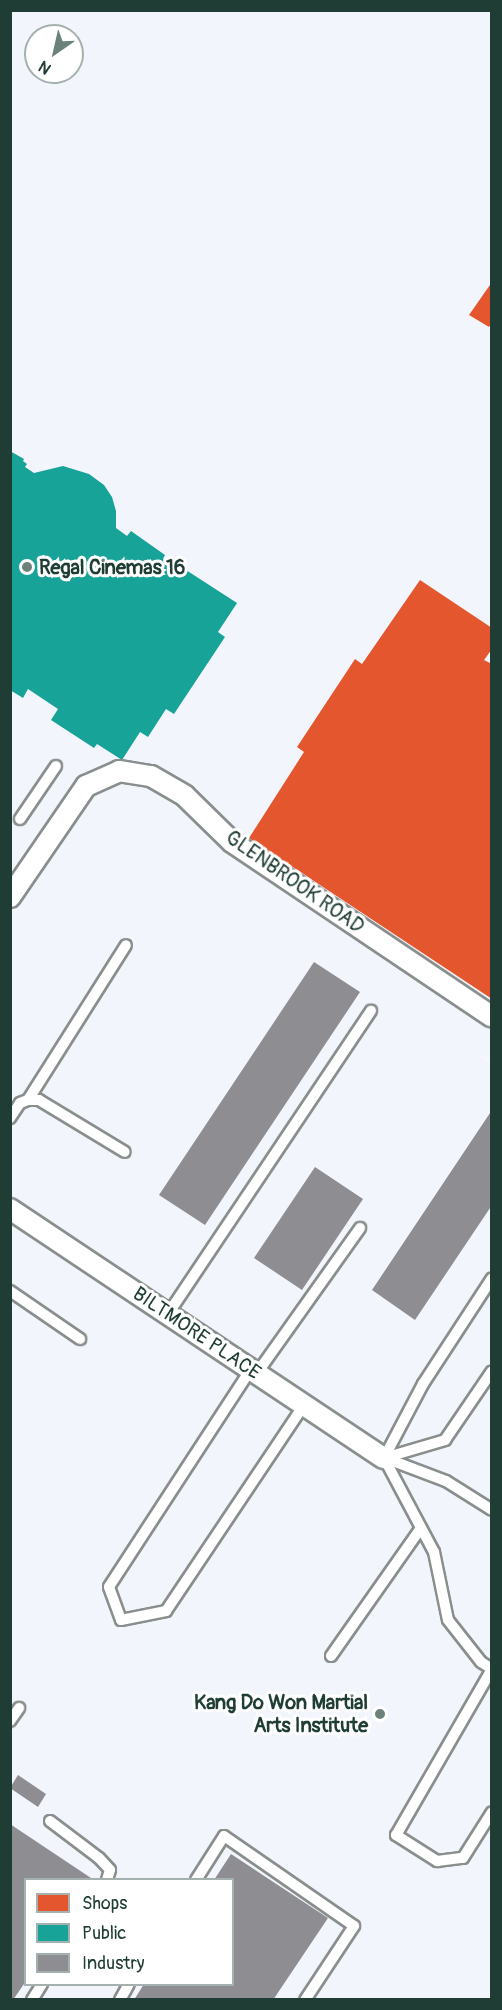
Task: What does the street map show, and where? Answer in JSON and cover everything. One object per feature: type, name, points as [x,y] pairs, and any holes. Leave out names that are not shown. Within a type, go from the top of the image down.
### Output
[{"type":"street","name":"GLENBROOK ROAD","points":[[10,897],[86,786],[119,771],[151,776],[185,796],[232,842],[492,1017]]},
{"type":"street","name":"BILTMORE PLACE","points":[[10,1209],[384,1458]]},
{"type":"lane","points":[[20,819],[56,766]]},
{"type":"lane","points":[[28,1100],[126,945]]},
{"type":"lane","points":[[168,1314],[371,1011]]},
{"type":"lane","points":[[10,1118],[20,1103],[39,1100],[125,1152]]},
{"type":"lane","points":[[304,1404],[166,1611],[121,1620],[109,1587],[254,1371],[360,1228]]},
{"type":"lane","points":[[384,1458],[423,1384],[492,1278]]},
{"type":"lane","points":[[10,1291],[80,1340]]},
{"type":"lane","points":[[384,1458],[445,1440],[492,1371]]},
{"type":"lane","points":[[384,1458],[446,1481],[492,1510]]},
{"type":"lane","points":[[384,1458],[434,1552],[448,1620],[481,1662],[492,1669],[396,1835],[437,1861],[463,1858],[492,1812]]},
{"type":"lane","points":[[331,1656],[421,1528]]},
{"type":"lane","points":[[10,1721],[20,1708]]},
{"type":"lane","points":[[50,1821],[99,1858],[110,1870],[108,1878]]},
{"type":"lane","points":[[197,1878],[224,1836],[354,1926],[305,2000]]},
{"type":"lane","points":[[32,2000],[41,1986]]},
{"type":"lane","points":[[120,2000],[128,1986]]},
{"type":"shaded area","points":[[11,11],[491,11],[491,1062],[478,1054],[492,1064],[491,1999],[11,2000]]},
{"type":"building: Shops","points":[[492,282],[492,322],[489,327],[469,315]]},
{"type":"building: Shops","points":[[420,580],[492,628],[492,649],[484,660],[492,664],[492,999],[249,838],[304,752],[297,747],[355,659],[362,664]]},
{"type":"building: Public","points":[[10,451],[24,459],[23,461],[27,464],[25,467],[34,473],[63,466],[89,474],[104,485],[112,497],[116,511],[116,528],[127,536],[131,531],[165,555],[163,559],[167,562],[169,559],[237,603],[218,632],[225,637],[174,714],[166,709],[148,737],[140,732],[122,760],[97,744],[94,748],[51,720],[58,709],[28,689],[23,698],[10,690]]},
{"type":"building: Industry","points":[[314,962],[360,992],[205,1225],[159,1195]]},
{"type":"building: Industry","points":[[492,1110],[492,1205],[415,1320],[372,1290]]},
{"type":"building: Industry","points":[[315,1167],[363,1199],[302,1290],[254,1258]]},
{"type":"building: Industry","points":[[18,1775],[46,1794],[38,1807],[10,1788]]},
{"type":"building: Industry","points":[[10,1824],[91,1878],[24,1878],[24,1984],[13,2000],[10,2000]]},
{"type":"building: Industry","points":[[231,1854],[328,1918],[273,2000],[134,2000],[143,1986],[234,1986],[234,1878],[215,1878]]},
{"type":"place","name":"Regal Cinemas 16","points":[[27,567]]},
{"type":"place","name":"Kang Do Won Martial Arts Institute","points":[[380,1714]]}]
